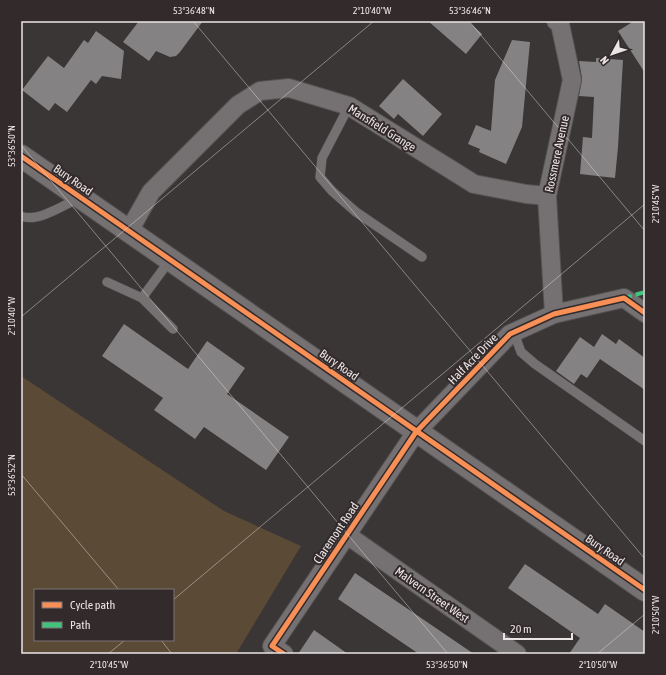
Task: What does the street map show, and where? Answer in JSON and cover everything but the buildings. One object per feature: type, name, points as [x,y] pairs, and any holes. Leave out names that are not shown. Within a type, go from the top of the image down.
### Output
[{"type":"main road","name":"Bury Road","points":[[21,156],[645,590]]},
{"type":"street","name":"Rossmere Avenue","points":[[554,314],[547,196],[572,80],[560,24],[556,21]]},
{"type":"street","name":"Mansfield Grange","points":[[129,231],[151,192],[238,105],[260,91],[289,88],[348,106],[474,184],[526,194],[547,196]]},
{"type":"street","name":"Half Acre Drive","points":[[416,432],[510,334],[554,314],[624,298],[645,313]]},
{"type":"street","name":"Claremont Road","points":[[278,650],[347,535],[416,432]]},
{"type":"street","name":"Malvern Street West","points":[[347,535],[517,654]]},
{"type":"lane","points":[[348,106],[322,158],[320,177],[332,191],[356,212],[422,257]]},
{"type":"lane","points":[[21,216],[31,218],[44,215],[80,197]]},
{"type":"lane","points":[[142,298],[170,260]]},
{"type":"lane","points":[[107,282],[142,298],[173,329]]},
{"type":"lane","points":[[514,333],[521,352],[535,364],[645,441]]},
{"type":"shaded area","points":[[21,376],[224,511],[301,546],[236,654],[21,654]]},
{"type":"marked path","points":[[624,298],[645,292]]},
{"type":"cycle path","points":[[21,156],[645,590]]},
{"type":"cycle path","points":[[284,654],[272,646],[416,432],[510,334],[554,314],[624,298],[645,313]]}]
